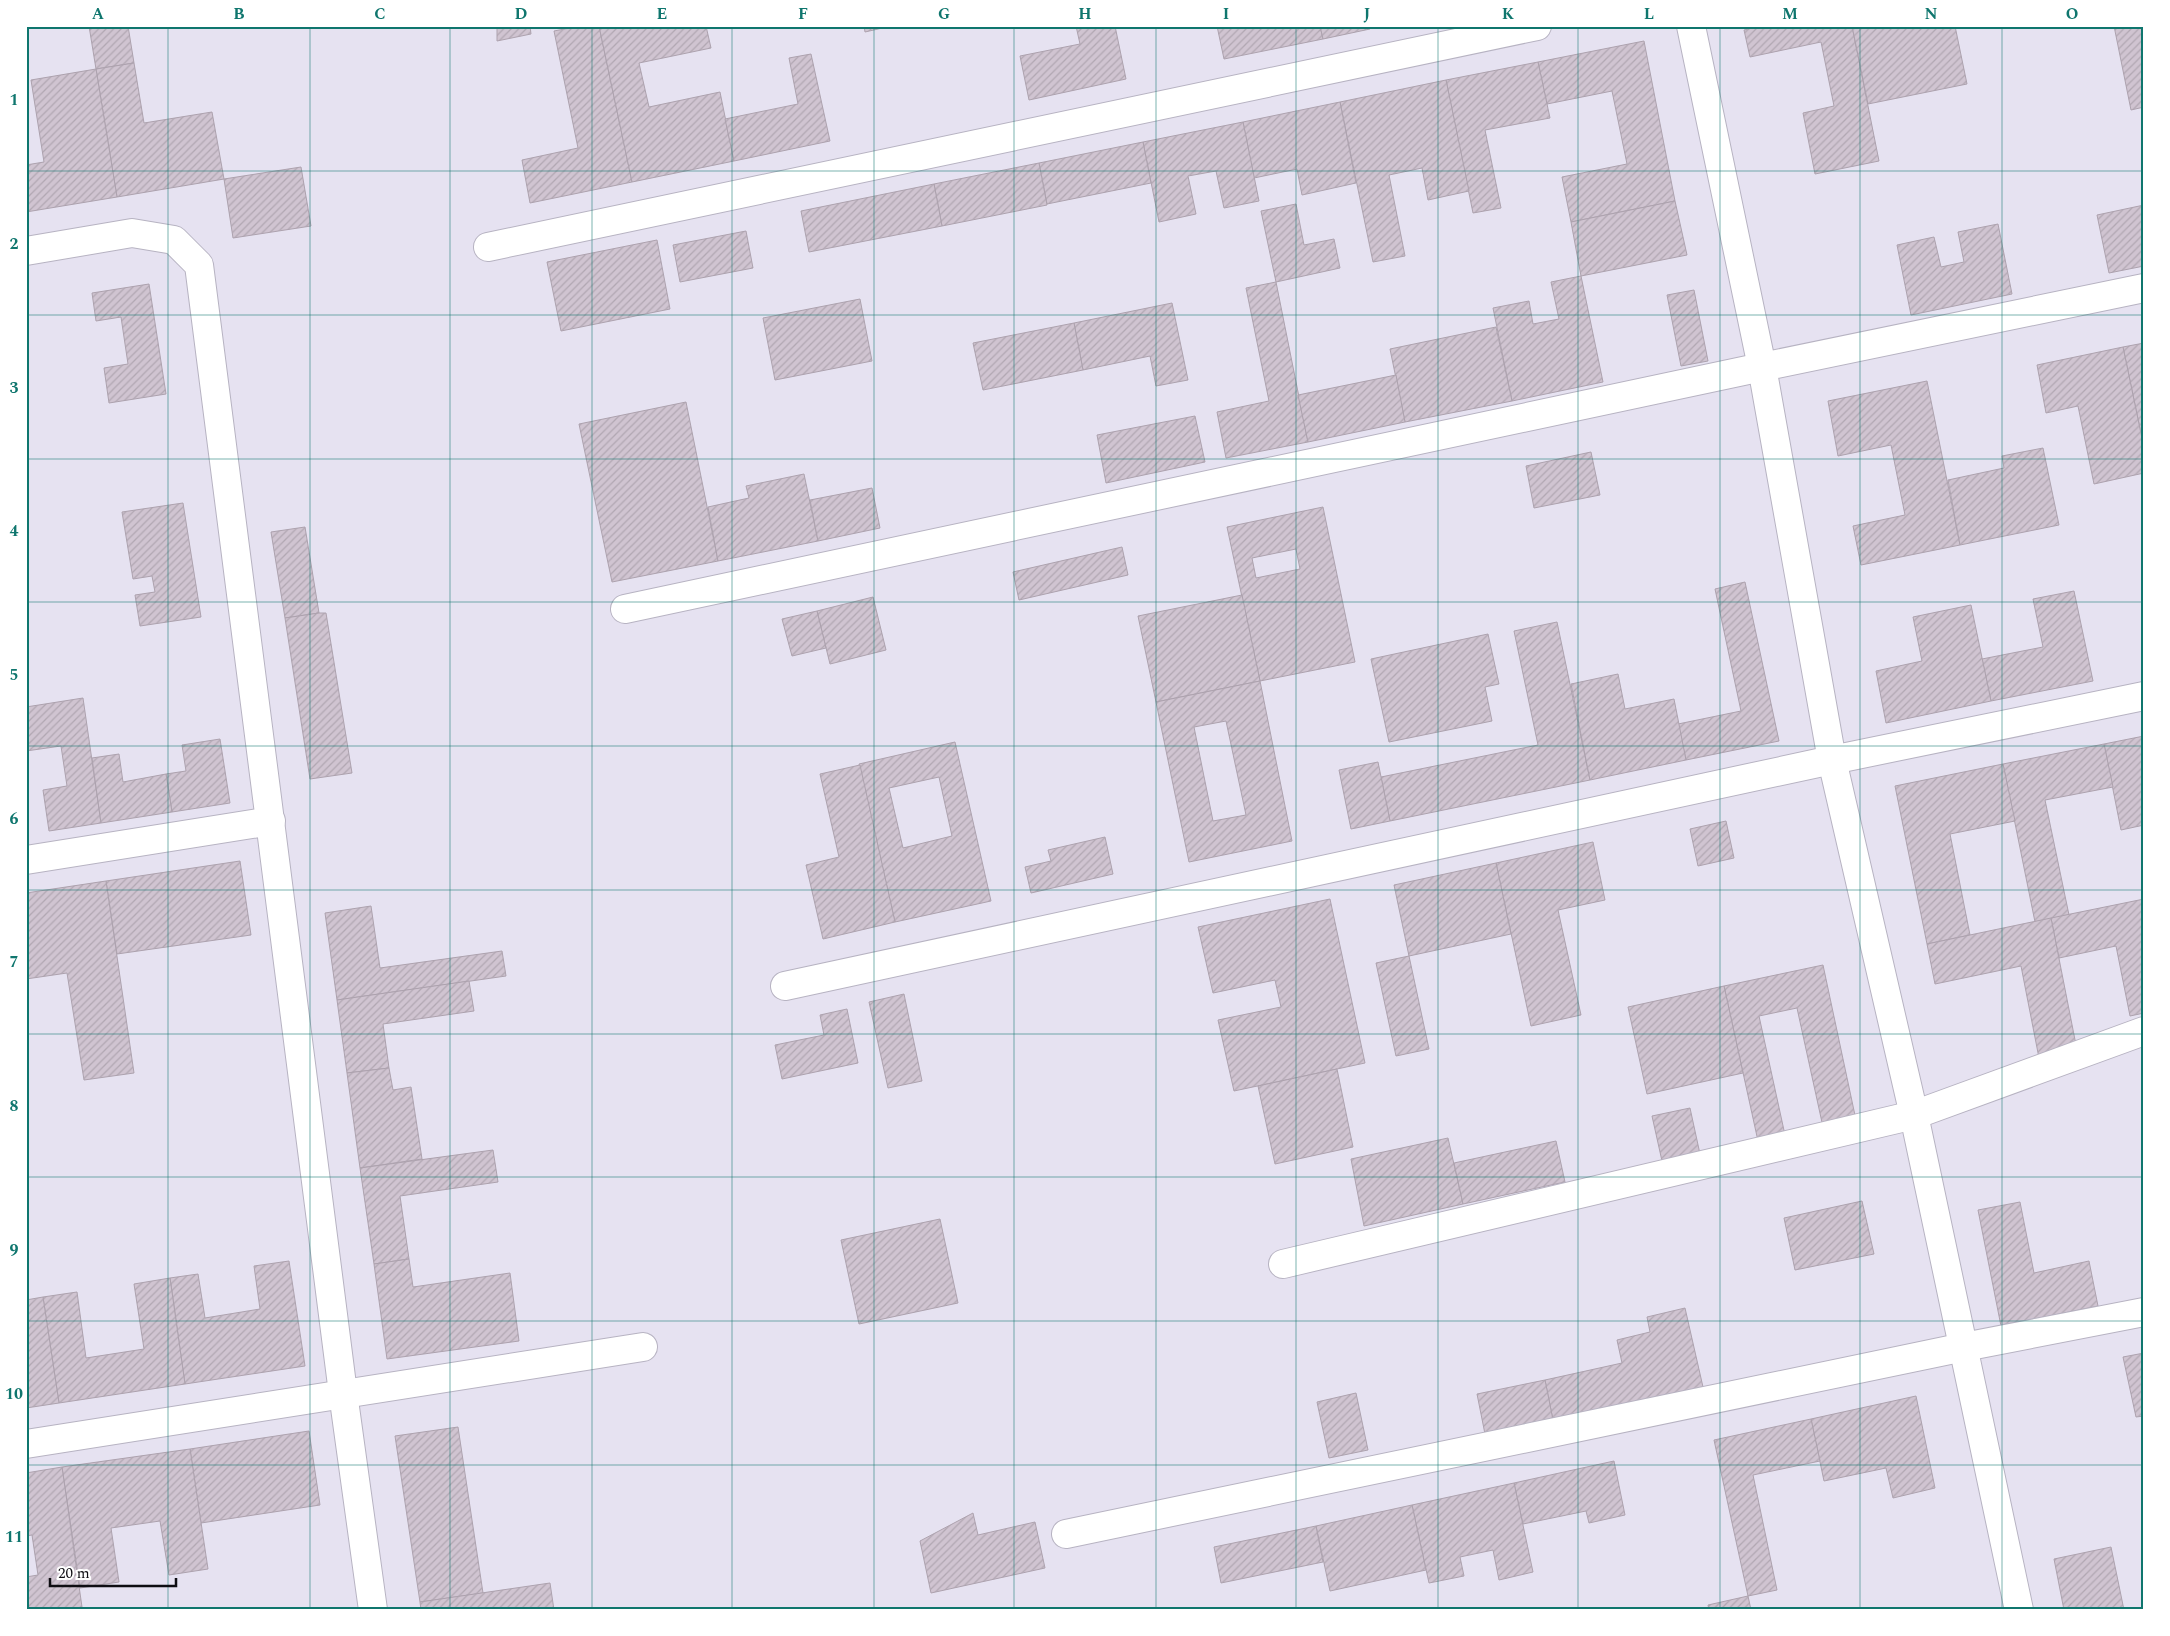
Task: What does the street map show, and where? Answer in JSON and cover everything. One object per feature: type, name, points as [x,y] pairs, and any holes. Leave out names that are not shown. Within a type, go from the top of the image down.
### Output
[{"type":"street","points":[[488,247],[1537,26]]},
{"type":"street","points":[[1691,26],[1762,367],[1832,760],[1914,1115],[2019,1610]]},
{"type":"street","points":[[26,251],[132,233],[174,240],[199,265],[343,1393],[373,1610]]},
{"type":"street","points":[[625,609],[1762,367],[2144,288]]},
{"type":"street","points":[[785,986],[1832,760],[2144,696]]},
{"type":"street","points":[[26,860],[271,821]]},
{"type":"street","points":[[1283,1264],[1914,1115],[2144,1031]]},
{"type":"street","points":[[1066,1534],[1964,1347],[2144,1312]]},
{"type":"street","points":[[26,1444],[642,1347]]},
{"type":"building","points":[[89,26],[128,26],[134,63],[96,69]]},
{"type":"building","points":[[497,26],[530,26],[531,34],[497,41]]},
{"type":"building","points":[[580,26],[599,26],[632,182],[530,203],[522,160],[578,148],[554,31]]},
{"type":"building","points":[[599,26],[706,26],[711,48],[639,63],[649,107],[720,92],[734,161],[632,182]]},
{"type":"building","points":[[864,26],[891,26],[865,32]]},
{"type":"building","points":[[1076,26],[1115,26],[1126,79],[1029,100],[1020,56],[1080,44]]},
{"type":"building","points":[[1217,26],[1320,26],[1323,39],[1224,59]]},
{"type":"building","points":[[1320,26],[1369,26],[1370,29],[1323,39]]},
{"type":"building","points":[[1761,26],[1852,26],[1879,161],[1815,174],[1803,113],[1834,106],[1821,42],[1750,57],[1744,30]]},
{"type":"building","points":[[1852,26],[1955,26],[1967,84],[1868,104]]},
{"type":"building","points":[[2114,26],[2144,26],[2144,107],[2131,110]]},
{"type":"building","points":[[1644,41],[1675,201],[1571,222],[1562,177],[1627,164],[1612,91],[1547,104],[1538,62]]},
{"type":"building","points":[[811,54],[830,141],[734,161],[725,119],[798,104],[789,58]]},
{"type":"building","points":[[1538,62],[1550,118],[1485,130],[1501,208],[1473,213],[1446,80]]},
{"type":"building","points":[[134,63],[144,123],[212,112],[224,179],[117,197],[96,69]]},
{"type":"building","points":[[96,69],[117,197],[26,212],[26,165],[44,162],[31,80]]},
{"type":"building","points":[[1446,80],[1469,191],[1428,200],[1422,168],[1389,175],[1405,256],[1373,262],[1340,102]]},
{"type":"building","points":[[1340,102],[1356,183],[1302,195],[1297,169],[1254,178],[1243,122]]},
{"type":"building","points":[[1243,122],[1259,201],[1224,208],[1216,171],[1188,176],[1196,214],[1159,222],[1143,142]]},
{"type":"building","points":[[1143,142],[1151,183],[1047,204],[1039,163]]},
{"type":"building","points":[[1039,163],[1047,205],[942,226],[934,184]]},
{"type":"building","points":[[301,167],[311,226],[233,238],[224,179]]},
{"type":"building","points":[[934,184],[942,226],[809,252],[801,211]]},
{"type":"building","points":[[1675,201],[1687,255],[1581,276],[1571,222]]},
{"type":"building","points":[[1296,204],[1304,245],[1334,239],[1340,268],[1276,282],[1261,211]]},
{"type":"building","points":[[2144,205],[2144,266],[2109,273],[2097,215]]},
{"type":"building","points":[[1998,224],[2012,294],[1911,315],[1897,245],[1934,237],[1941,267],[1964,262],[1958,232]]},
{"type":"building","points":[[746,231],[753,268],[680,282],[673,245]]},
{"type":"building","points":[[657,240],[670,309],[561,331],[547,262]]},
{"type":"building","points":[[1581,276],[1603,382],[1512,401],[1493,308],[1529,301],[1533,324],[1559,319],[1551,282]]},
{"type":"building","points":[[1276,282],[1308,442],[1226,458],[1217,412],[1269,401],[1246,288]]},
{"type":"building","points":[[149,284],[166,394],[109,403],[104,368],[128,364],[121,317],[96,321],[92,293]]},
{"type":"building","points":[[1694,290],[1708,361],[1681,366],[1667,295]]},
{"type":"building","points":[[860,299],[872,361],[775,380],[763,318]]},
{"type":"building","points":[[1172,303],[1188,380],[1156,386],[1150,356],[1083,370],[1074,323]]},
{"type":"building","points":[[1074,323],[1083,370],[983,390],[973,343]]},
{"type":"building","points":[[1496,327],[1512,401],[1405,422],[1390,349]]},
{"type":"building","points":[[2144,343],[2144,448],[2123,347]]},
{"type":"building","points":[[2123,347],[2144,448],[2144,473],[2094,484],[2078,406],[2046,413],[2037,365]]},
{"type":"building","points":[[1396,375],[1405,422],[1308,442],[1298,395]]},
{"type":"building","points":[[1927,381],[1960,545],[1861,565],[1853,526],[1905,515],[1891,445],[1838,456],[1828,401]]},
{"type":"building","points":[[686,402],[718,561],[612,582],[579,424]]},
{"type":"building","points":[[1195,416],[1205,462],[1106,483],[1097,435]]},
{"type":"building","points":[[2043,448],[2059,525],[1960,545],[1948,480],[2004,468],[2002,456]]},
{"type":"building","points":[[1591,452],[1600,495],[1534,508],[1526,466]]},
{"type":"building","points":[[804,474],[818,541],[718,561],[708,507],[749,498],[746,486]]},
{"type":"building","points":[[872,488],[880,528],[818,541],[810,500]]},
{"type":"building","points":[[183,503],[201,617],[140,626],[135,595],[155,592],[152,576],[133,579],[122,512]]},
{"type":"building","points":[[1323,507],[1355,662],[1260,681],[1227,527]],"holes":[[[1296,549],[1300,569],[1256,578],[1252,558]]]},
{"type":"building","points":[[305,527],[319,613],[285,618],[271,532]]},
{"type":"building","points":[[1122,547],[1128,575],[1019,600],[1013,572]]},
{"type":"building","points":[[1745,582],[1779,741],[1686,760],[1678,724],[1741,711],[1715,589]]},
{"type":"building","points":[[2074,591],[2093,681],[1991,701],[1982,659],[2043,647],[2033,599]]},
{"type":"building","points":[[1242,595],[1260,681],[1156,702],[1138,616]]},
{"type":"building","points":[[873,597],[886,650],[830,664],[817,611]]},
{"type":"building","points":[[1971,605],[1991,701],[1886,723],[1876,671],[1922,661],[1913,617]]},
{"type":"building","points":[[817,611],[826,648],[792,656],[782,619]]},
{"type":"building","points":[[326,613],[352,773],[310,779],[285,618]]},
{"type":"building","points":[[1557,622],[1590,780],[1390,821],[1381,777],[1538,745],[1514,631]]},
{"type":"building","points":[[1488,634],[1499,684],[1485,687],[1492,721],[1389,742],[1371,659]]},
{"type":"building","points":[[1618,674],[1625,709],[1674,699],[1686,760],[1590,780],[1571,684]]},
{"type":"building","points":[[1260,681],[1292,841],[1189,862],[1156,702]],"holes":[[[1226,721],[1246,815],[1213,821],[1194,727]]]},
{"type":"building","points":[[83,698],[101,823],[49,831],[43,790],[67,786],[61,746],[26,751],[26,707]]},
{"type":"building","points":[[2144,736],[2144,825],[2121,830],[2104,744]]},
{"type":"building","points":[[220,739],[230,803],[172,812],[166,774],[186,771],[182,745]]},
{"type":"building","points":[[955,742],[991,901],[895,922],[859,764]],"holes":[[[939,777],[952,836],[903,848],[889,788]]]},
{"type":"building","points":[[2104,744],[2113,787],[2045,800],[2069,915],[2035,922],[2003,764]]},
{"type":"building","points":[[119,754],[123,782],[166,774],[172,812],[101,823],[92,758]]},
{"type":"building","points":[[1378,762],[1390,821],[1351,829],[1339,770]]},
{"type":"building","points":[[2003,764],[2015,821],[1950,834],[1970,935],[1927,944],[1895,786]]},
{"type":"building","points":[[860,765],[895,922],[823,939],[806,865],[839,857],[820,774]]},
{"type":"building","points":[[1726,821],[1734,858],[1698,866],[1690,829]]},
{"type":"building","points":[[1105,837],[1113,874],[1031,893],[1025,867],[1051,861],[1048,850]]},
{"type":"building","points":[[1593,842],[1605,900],[1558,910],[1581,1015],[1531,1026],[1496,863]]},
{"type":"building","points":[[240,861],[251,935],[117,954],[106,881]]},
{"type":"building","points":[[1496,863],[1511,934],[1409,956],[1394,885]]},
{"type":"building","points":[[106,881],[134,1073],[84,1080],[67,973],[26,979],[26,893]]},
{"type":"building","points":[[1330,899],[1365,1063],[1234,1091],[1218,1020],[1281,1007],[1275,980],[1213,993],[1198,927]]},
{"type":"building","points":[[2144,899],[2144,1013],[2130,1016],[2116,946],[2059,958],[2051,918]]},
{"type":"building","points":[[371,906],[380,968],[502,951],[506,976],[337,1000],[325,913]]},
{"type":"building","points":[[2051,918],[2077,1050],[2039,1058],[2021,966],[1935,984],[1927,944]]},
{"type":"building","points":[[1409,956],[1429,1049],[1396,1056],[1376,963]]},
{"type":"building","points":[[1823,965],[1856,1120],[1823,1127],[1797,1008],[1759,1016],[1785,1135],[1758,1141],[1724,986]]},
{"type":"building","points":[[469,981],[474,1011],[383,1024],[389,1068],[347,1073],[337,1000]]},
{"type":"building","points":[[1724,986],[1743,1073],[1647,1094],[1628,1007]]},
{"type":"building","points":[[904,994],[922,1081],[888,1088],[869,1002]]},
{"type":"building","points":[[847,1009],[858,1063],[782,1079],[775,1045],[824,1035],[820,1015]]},
{"type":"building","points":[[389,1068],[393,1090],[411,1087],[422,1159],[360,1168],[347,1073]]},
{"type":"building","points":[[1337,1069],[1353,1147],[1275,1164],[1258,1086]]},
{"type":"building","points":[[1690,1108],[1700,1154],[1662,1161],[1652,1116]]},
{"type":"building","points":[[1448,1138],[1463,1204],[1364,1226],[1351,1159]]},
{"type":"building","points":[[1556,1141],[1565,1182],[1463,1204],[1454,1163]]},
{"type":"building","points":[[493,1150],[498,1182],[400,1196],[409,1259],[374,1264],[360,1168]]},
{"type":"building","points":[[1862,1201],[1874,1254],[1795,1270],[1784,1218]]},
{"type":"building","points":[[2020,1202],[2034,1273],[2089,1261],[2098,1306],[2001,1326],[1978,1210]]},
{"type":"building","points":[[940,1219],[958,1303],[859,1324],[841,1240]]},
{"type":"building","points":[[409,1259],[413,1287],[510,1273],[519,1341],[387,1359],[374,1264]]},
{"type":"building","points":[[289,1261],[305,1366],[185,1384],[170,1278],[198,1274],[205,1318],[260,1309],[254,1266]]},
{"type":"building","points":[[170,1278],[185,1384],[59,1403],[43,1297],[77,1292],[86,1358],[144,1349],[134,1284]]},
{"type":"building","points":[[43,1297],[59,1403],[26,1408],[26,1300]]},
{"type":"building","points":[[1685,1308],[1703,1387],[1553,1420],[1545,1380],[1622,1363],[1617,1340],[1650,1332],[1647,1317]]},
{"type":"building","points":[[2144,1353],[2144,1416],[2136,1417],[2123,1357]]},
{"type":"building","points":[[1545,1380],[1553,1420],[1485,1434],[1477,1394]]},
{"type":"building","points":[[1356,1393],[1368,1450],[1329,1458],[1317,1402]]},
{"type":"building","points":[[1916,1396],[1935,1488],[1893,1498],[1886,1468],[1824,1481],[1811,1419]]},
{"type":"building","points":[[1811,1419],[1820,1461],[1753,1475],[1777,1590],[1748,1596],[1714,1440]]},
{"type":"building","points":[[458,1427],[483,1593],[420,1602],[395,1436]]},
{"type":"building","points":[[309,1431],[320,1505],[201,1523],[190,1449]]},
{"type":"building","points":[[190,1449],[208,1569],[169,1575],[160,1521],[111,1528],[119,1582],[80,1588],[62,1467]]},
{"type":"building","points":[[1614,1461],[1625,1515],[1589,1523],[1586,1511],[1523,1524],[1514,1483]]},
{"type":"building","points":[[62,1467],[82,1607],[66,1610],[26,1610],[26,1577],[38,1575],[32,1535],[26,1536],[26,1473]]},
{"type":"building","points":[[1514,1483],[1533,1572],[1499,1580],[1493,1550],[1460,1557],[1464,1576],[1429,1583],[1412,1505]]},
{"type":"building","points":[[1412,1505],[1426,1570],[1330,1591],[1316,1526]]},
{"type":"building","points":[[973,1513],[978,1535],[1035,1522],[1045,1568],[931,1593],[920,1541]]},
{"type":"building","points":[[1316,1526],[1323,1562],[1221,1583],[1214,1547]]},
{"type":"building","points":[[2111,1547],[2124,1610],[2064,1610],[2054,1559]]},
{"type":"building","points":[[550,1583],[554,1610],[421,1610],[420,1602]]},
{"type":"building","points":[[1748,1596],[1751,1610],[1709,1610],[1708,1605]]}]
